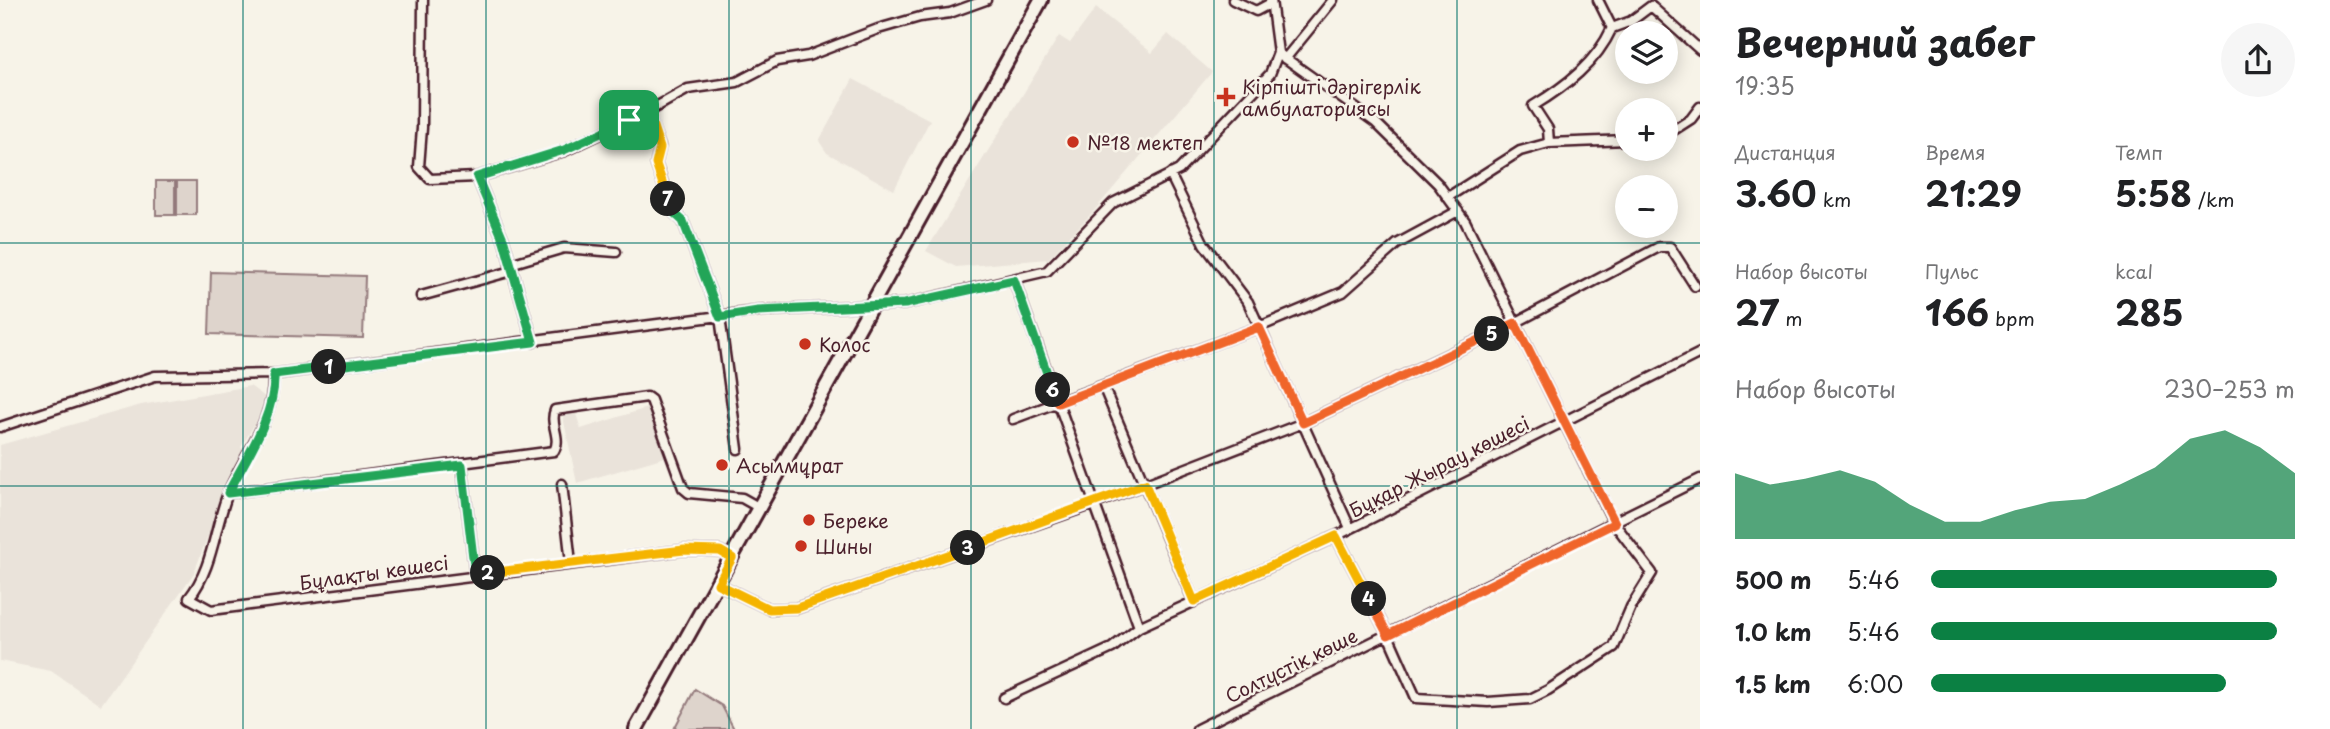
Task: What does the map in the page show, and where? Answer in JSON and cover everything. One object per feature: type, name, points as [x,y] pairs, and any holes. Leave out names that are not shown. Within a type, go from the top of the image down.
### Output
[{"type":"main road","points":[[636,729],[1041,0]]},
{"type":"street","points":[[423,0],[419,167],[430,179],[477,177],[564,150],[648,112],[688,89],[737,82],[777,61],[808,56],[878,29],[920,17],[950,13],[986,0]]},
{"type":"street","points":[[1233,0],[1255,11],[1271,2],[1282,56],[1376,122],[1448,197],[1458,211],[1615,523],[1653,573],[1631,607],[1614,647],[1548,690],[1530,699],[1488,702],[1416,698],[1388,635],[1336,536]]},
{"type":"street","points":[[0,427],[155,376],[274,374],[758,311],[905,304],[1047,271],[1114,203],[1179,170],[1270,74],[1282,56],[1333,0]]},
{"type":"street","points":[[1598,0],[1612,28]]},
{"type":"street","points":[[1549,143],[1548,129],[1533,106],[1567,83],[1601,52],[1612,28],[1631,21],[1651,6],[1700,50]]},
{"type":"street","points":[[1678,127],[1691,119],[1700,107]]},
{"type":"street","points":[[648,112],[660,148],[656,164],[673,212],[683,221],[720,317],[738,449]]},
{"type":"street","points":[[1448,197],[1520,151],[1549,143],[1615,140]]},
{"type":"street","points":[[1170,174],[1204,244],[1248,302],[1350,528]]},
{"type":"street","points":[[477,177],[511,267],[533,342]]},
{"type":"street","points":[[1013,419],[1259,327],[1343,292],[1397,244],[1458,211]]},
{"type":"street","points":[[718,584],[769,609],[797,608],[1094,503],[1303,423],[1515,323],[1659,247],[1670,247],[1695,286]]},
{"type":"street","points":[[421,296],[564,248],[616,252]]},
{"type":"street","points":[[1014,280],[1139,627]]},
{"type":"street","name":"Бұқар Жырау көшесі","points":[[1004,698],[1112,648],[1139,627],[1336,536],[1700,354]]},
{"type":"street","points":[[228,493],[264,422],[274,394],[274,374]]},
{"type":"street","points":[[1103,386],[1194,601]]},
{"type":"street","points":[[228,493],[462,465],[554,451],[558,443],[553,412],[650,398],[683,488],[689,493],[742,498],[758,508]]},
{"type":"street","points":[[462,465],[475,574]]},
{"type":"street","name":"Солтүстік көше","points":[[1196,729],[1700,479]]},
{"type":"street","points":[[562,484],[570,563]]},
{"type":"street","name":"Бұлақты көшесі","points":[[228,493],[209,562],[201,583],[189,598],[212,610],[475,574],[684,550],[720,551],[732,558]]},
{"type":"shaded area","name":"№18 мектеп","points":[[1096,8],[1152,53],[1168,34],[1212,72],[1093,212],[1048,259],[956,267],[926,251],[1059,36],[1070,43]]},
{"type":"shaded area","points":[[853,79],[930,120],[894,190],[827,153],[819,141]]},
{"type":"shaded area","points":[[156,181],[175,181],[175,215],[156,215]]},
{"type":"shaded area","points":[[177,181],[196,181],[196,215],[177,215]]},
{"type":"shaded area","points":[[211,272],[365,276],[363,338],[209,334]]},
{"type":"shaded area","points":[[250,386],[269,400],[241,447],[245,453],[221,500],[194,573],[101,705],[51,671],[0,661],[0,445],[141,405]]},
{"type":"shaded area","points":[[650,407],[665,457],[577,483],[563,417],[575,411],[581,429]]},
{"type":"shaded area","points":[[695,689],[722,706],[734,729],[674,729]]},
{"type":"place","name":"Кірпішті дәрігерлік амбулаториясы","points":[[1226,97]]},
{"type":"place","name":"№18 мектеп","points":[[1073,142]]},
{"type":"place","name":"Колос","points":[[805,344]]},
{"type":"place","name":"Асылмұрат","points":[[722,465]]},
{"type":"place","name":"Береке","points":[[809,520]]},
{"type":"place","name":"Шины","points":[[801,546]]},
{"type":"route","points":[[648,112],[660,148],[656,164],[673,212],[683,221],[720,317],[758,311],[905,304],[1014,280],[1058,403],[1259,327],[1303,423],[1515,323],[1615,523],[1388,635],[1336,536],[1194,601],[1145,484],[797,608],[779,611],[735,594],[718,584],[732,558],[720,551],[684,550],[475,574],[462,465],[228,493],[264,422],[274,394],[274,374],[533,342],[504,241],[477,177],[564,150],[629,120],[648,112]]}]
